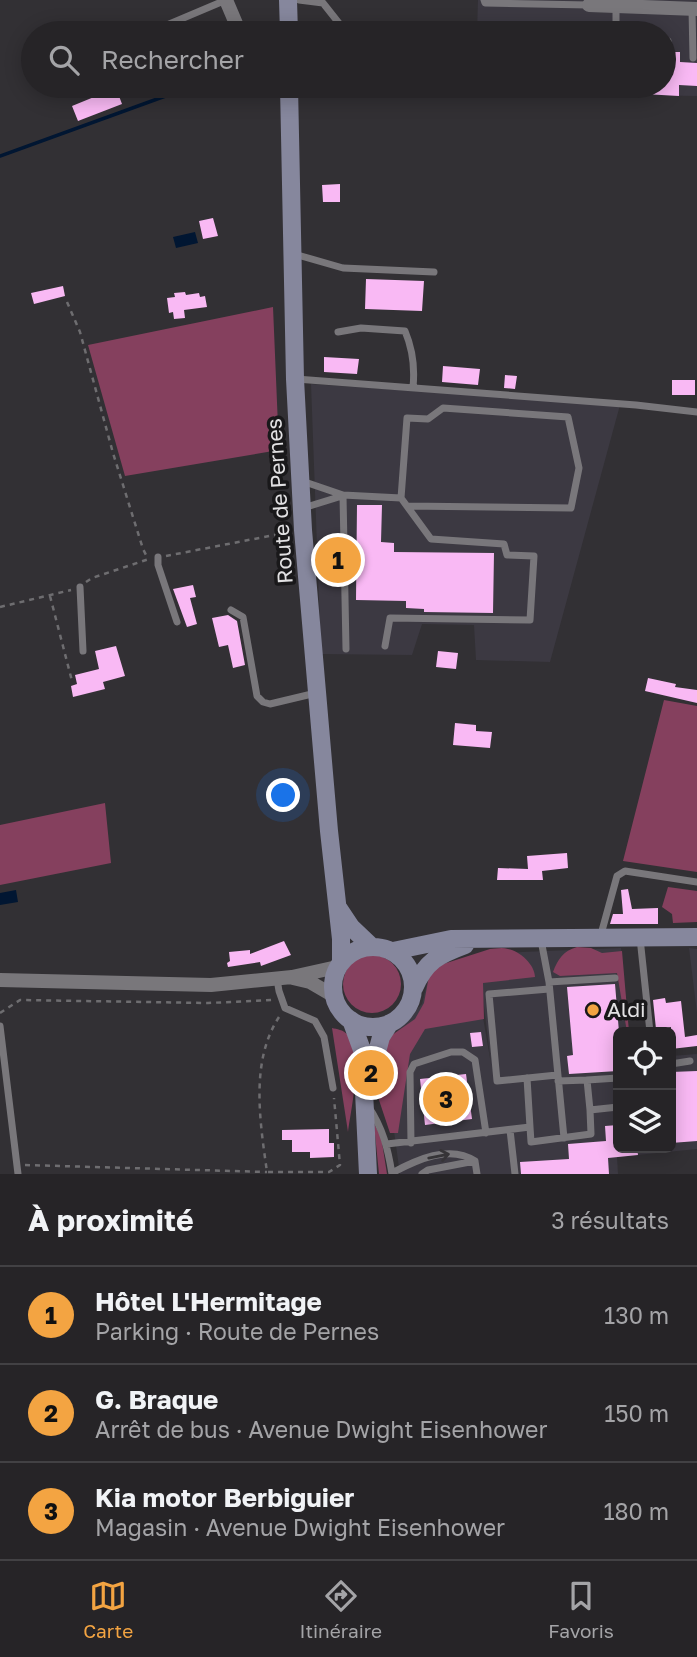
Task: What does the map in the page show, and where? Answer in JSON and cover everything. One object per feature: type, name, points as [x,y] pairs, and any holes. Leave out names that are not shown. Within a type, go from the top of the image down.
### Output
[{"type":"main road","points":[[288,0],[289,21]]},
{"type":"main road","name":"Route de Pernes","points":[[289,98],[295,379],[302,508],[328,831],[338,908],[339,964]]},
{"type":"main road","points":[[338,908],[351,927],[371,946]]},
{"type":"main road","points":[[393,951],[434,942],[697,937]]},
{"type":"main road","points":[[365,1102],[374,1056],[381,1037],[390,1023],[407,1009],[414,988],[427,965],[434,958],[479,940]]},
{"type":"main road","points":[[368,1174],[362,1050],[351,1020],[337,1005],[333,981],[339,964],[354,951],[371,946],[393,951],[406,963],[411,971],[414,988]]},
{"type":"main road","points":[[351,1020],[374,1027],[390,1023]]},
{"type":"street","points":[[226,0],[235,21]]},
{"type":"street","points":[[596,4],[694,9]]},
{"type":"street","points":[[0,981],[211,985],[285,978],[339,964]]},
{"type":"street","points":[[285,978],[310,982],[334,996]]},
{"type":"lane","points":[[176,21],[226,0]]},
{"type":"lane","points":[[299,0],[323,3],[335,21]]},
{"type":"lane","points":[[485,0],[485,3],[596,4]]},
{"type":"lane","points":[[616,7],[616,21]]},
{"type":"lane","points":[[693,58],[694,9]]},
{"type":"lane","points":[[293,254],[342,268],[434,272]]},
{"type":"lane","points":[[338,332],[360,328],[405,331],[411,346],[415,372],[413,387]]},
{"type":"lane","points":[[295,379],[697,412]]},
{"type":"lane","points":[[385,646],[390,618],[530,620],[534,556],[507,555],[505,544],[431,539],[401,498],[407,418],[428,419],[443,408],[568,417],[579,468],[570,508],[407,506]]},
{"type":"lane","points":[[302,481],[343,495],[401,498]]},
{"type":"lane","points":[[302,508],[343,495]]},
{"type":"lane","points":[[343,495],[346,649]]},
{"type":"lane","points":[[158,557],[158,565],[177,622]]},
{"type":"lane","points":[[80,587],[83,651]]},
{"type":"lane","points":[[231,610],[243,617],[257,696],[263,702],[270,704],[317,693]]},
{"type":"lane","points":[[600,938],[617,876],[625,871],[697,883]]},
{"type":"lane","points":[[640,937],[649,1027]]},
{"type":"lane","points":[[541,939],[549,986],[564,1138]]},
{"type":"lane","points":[[285,978],[281,998],[285,1008],[315,1021],[324,1037],[333,1088]]},
{"type":"lane","points":[[613,1078],[497,1080],[489,994],[615,978]]},
{"type":"lane","points":[[0,1026],[18,1174]]},
{"type":"lane","points":[[411,1143],[410,1072],[418,1061],[451,1052],[463,1052],[475,1060],[486,1133]]},
{"type":"lane","points":[[676,1063],[690,1061]]},
{"type":"lane","points":[[527,1078],[531,1142],[591,1134],[587,1080]]},
{"type":"lane","points":[[365,1102],[379,1121],[387,1144],[392,1174],[436,1155],[458,1153],[475,1161]]},
{"type":"lane","points":[[590,1110],[613,1108]]},
{"type":"lane","points":[[387,1144],[530,1127]]},
{"type":"lane","points":[[510,1130],[515,1174]]},
{"type":"lane","points":[[422,1174],[428,1170],[475,1161]]},
{"type":"lane","points":[[475,1161],[477,1174]]},
{"type":"path","points":[[67,302],[80,332],[113,453],[148,559]]},
{"type":"path","points":[[50,596],[72,681]]},
{"type":"path","points":[[0,1013],[20,1000],[208,1003],[264,1002],[281,998]]},
{"type":"path","points":[[267,1172],[260,1122],[261,1060],[272,1028],[285,1008]]},
{"type":"path","points":[[25,1165],[329,1172],[340,1165],[333,1088]]},
{"type":"shaded area","points":[[478,0],[697,0],[697,96],[676,96],[676,21],[477,21]]},
{"type":"shaded area","points":[[273,307],[279,450],[125,476],[88,345]]},
{"type":"shaded area","points":[[311,384],[620,405],[550,662],[476,660],[474,625],[422,624],[412,655],[321,654]]},
{"type":"shaded area","points":[[664,700],[697,706],[697,872],[623,861]]},
{"type":"shaded area","points":[[105,803],[111,863],[0,885],[0,825]]},
{"type":"shaded area","points":[[668,887],[697,891],[697,922],[673,923],[672,914],[662,907]]},
{"type":"shaded area","points":[[577,947],[591,948],[602,953],[622,951],[629,1027],[626,1027],[617,973],[560,976],[553,972],[568,951]]},
{"type":"shaded area","points":[[621,948],[629,1027],[613,1027],[613,1153],[657,1153],[617,1157],[618,1174],[400,1174],[383,1053],[403,1022],[422,1004],[427,983],[447,963],[473,959],[491,1064],[478,957],[522,952]]},
{"type":"shaded area","points":[[689,948],[697,949],[697,1013]]},
{"type":"shaded area","points":[[490,949],[513,950],[530,963],[535,977],[483,983],[484,1019],[425,1029],[410,1054],[398,1133],[390,1133],[379,1100],[386,1043],[392,1035],[415,1019],[424,1003],[429,976],[434,967]]},
{"type":"shaded area","points":[[366,955],[378,955],[388,959],[397,968],[401,990],[393,1005],[378,1013],[366,1013],[356,1009],[347,1000],[343,990],[343,978],[347,968],[356,959]]},
{"type":"shaded area","points":[[332,1028],[347,1034],[355,1054],[355,1082],[348,1132]]},
{"type":"shaded area","points":[[697,1054],[697,1149],[676,1151],[676,1056]]},
{"type":"shaded area","points":[[374,1124],[381,1136],[387,1174],[379,1174]]},
{"type":"water","points":[[195,232],[198,243],[176,248],[173,237]]},
{"type":"water","points":[[16,890],[18,902],[0,905],[0,893]]},
{"type":"building","points":[[676,52],[680,52],[680,62],[697,63],[697,86],[679,85],[679,96],[676,96]]},
{"type":"building","points":[[92,98],[120,98],[122,104],[78,121],[72,106]]},
{"type":"building","points":[[340,184],[340,202],[323,202],[322,185]]},
{"type":"building","points":[[213,218],[218,236],[203,239],[199,221]]},
{"type":"building","points":[[366,279],[424,281],[422,311],[365,309]]},
{"type":"building","points":[[63,286],[65,296],[34,304],[31,293]]},
{"type":"building","points":[[185,292],[186,295],[199,293],[200,297],[205,296],[207,307],[184,310],[185,318],[174,319],[173,312],[169,313],[167,298],[175,297],[174,293]]},
{"type":"building","points":[[324,357],[359,359],[357,374],[324,372]]},
{"type":"building","points":[[443,366],[480,369],[478,385],[442,382]]},
{"type":"building","points":[[505,375],[517,376],[515,389],[504,388]]},
{"type":"building","points":[[672,380],[695,380],[695,395],[672,395]]},
{"type":"building","points":[[357,505],[382,505],[381,542],[394,543],[394,552],[494,553],[493,613],[424,612],[424,609],[406,608],[406,601],[356,600]]},
{"type":"building","points":[[193,585],[196,597],[190,598],[197,624],[187,627],[173,589]]},
{"type":"building","points":[[228,615],[237,621],[245,665],[233,668],[228,645],[219,647],[212,618]]},
{"type":"building","points":[[116,646],[125,676],[103,682],[105,689],[73,697],[71,686],[77,684],[75,675],[99,669],[95,651]]},
{"type":"building","points":[[438,651],[458,653],[456,669],[436,667]]},
{"type":"building","points":[[648,678],[676,684],[675,687],[697,690],[697,703],[645,691]]},
{"type":"building","points":[[455,723],[476,725],[476,731],[492,732],[490,748],[453,745]]},
{"type":"building","points":[[567,853],[568,868],[542,871],[543,880],[497,880],[498,868],[528,869],[527,856]]},
{"type":"building","points":[[628,889],[632,909],[658,908],[658,924],[610,924],[613,914],[623,914],[621,890]]},
{"type":"building","points":[[284,941],[291,955],[261,966],[260,962],[228,967],[229,952],[250,950],[250,954]]},
{"type":"building","name":"Aldi","points":[[615,984],[619,1027],[613,1027],[613,1071],[569,1074],[567,1056],[573,1055],[567,987]]},
{"type":"building","points":[[665,998],[666,1003],[681,1001],[685,1037],[697,1035],[697,1046],[676,1048],[676,1027],[656,1027],[653,1000]]},
{"type":"building","points":[[481,1032],[483,1046],[472,1047],[470,1033]]},
{"type":"building","points":[[697,1071],[697,1141],[676,1143],[676,1072]]},
{"type":"building","points":[[466,1074],[472,1119],[425,1125],[420,1079]]},
{"type":"building","points":[[613,1125],[613,1153],[638,1155],[608,1158],[609,1174],[521,1174],[520,1162],[569,1159],[568,1144],[606,1141],[605,1126]]},
{"type":"building","points":[[329,1129],[329,1143],[334,1143],[334,1157],[310,1158],[310,1152],[292,1152],[292,1140],[282,1140],[282,1130]]},
{"type":"waterway","points":[[0,156],[160,98]]},
{"type":"place","name":"Hôtel L'Hermitage","points":[[338,560]]},
{"type":"place","name":"Aldi","points":[[593,1010]]},
{"type":"place","name":"G. Braque","points":[[371,1073]]},
{"type":"place","name":"Kia motor Berbiguier","points":[[446,1099]]}]
